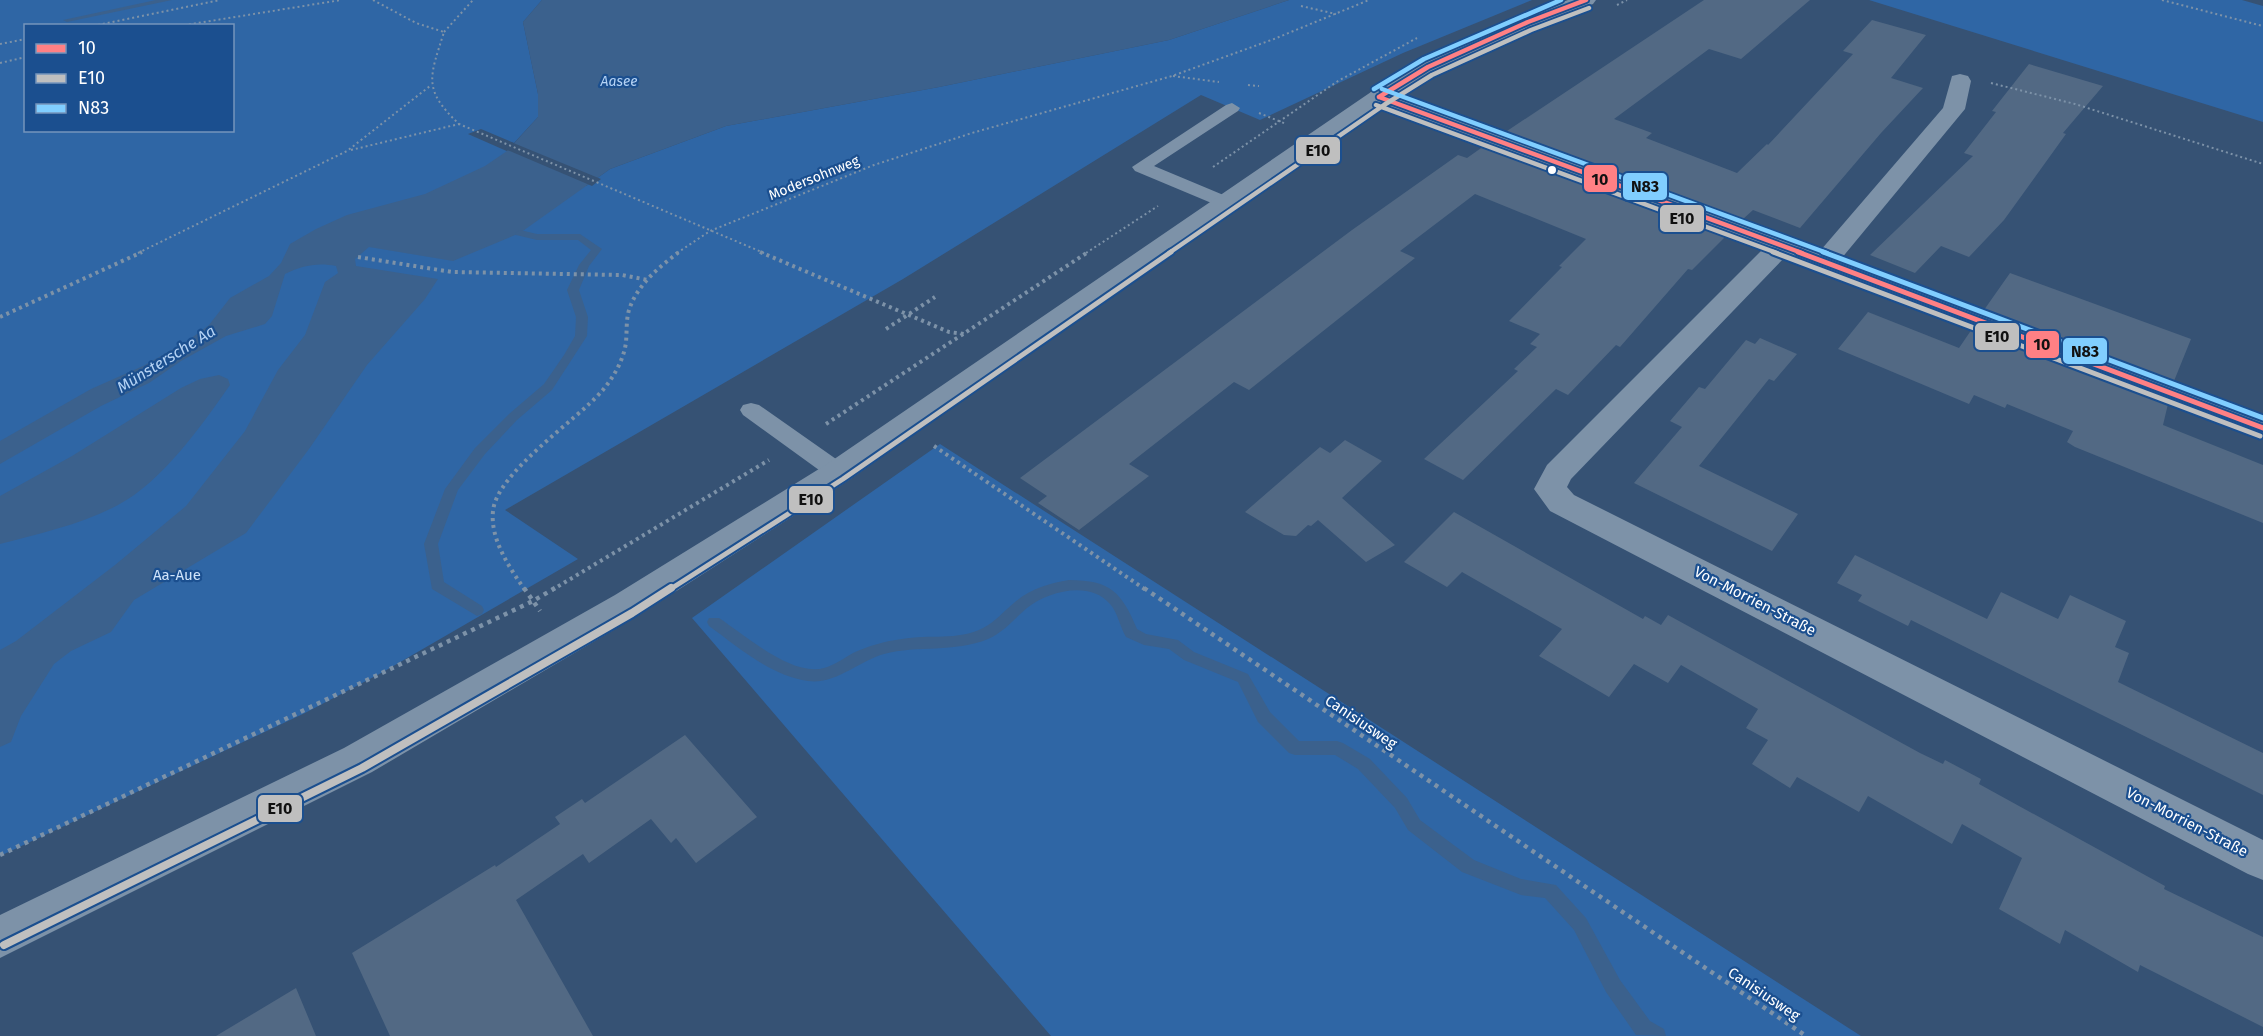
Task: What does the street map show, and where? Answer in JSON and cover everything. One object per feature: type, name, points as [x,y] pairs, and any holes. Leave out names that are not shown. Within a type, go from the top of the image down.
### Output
[{"type":"street","points":[[0,937],[358,760],[562,644],[838,472],[1379,97],[1428,67],[1528,22],[1586,0]]},
{"type":"street","points":[[1825,262],[1954,109],[1960,81]]},
{"type":"street","points":[[1379,97],[1825,262],[2263,428]]},
{"type":"street","name":"Von-Morrien-Straße","points":[[1781,246],[1558,473],[1550,489],[1562,503],[2263,861]]},
{"type":"lane","points":[[1227,203],[1141,167],[1232,108]]},
{"type":"lane","points":[[751,410],[838,472]]},
{"type":"path","points":[[103,24],[220,0]]},
{"type":"path","points":[[191,24],[341,0]]},
{"type":"path","points":[[373,0],[416,23],[444,32]]},
{"type":"path","points":[[473,0],[444,32],[431,72],[430,86],[439,106],[459,124],[949,332]]},
{"type":"path","name":"Modersohnweg","points":[[533,601],[503,558],[494,530],[493,507],[503,486],[602,390],[620,365],[626,343],[626,321],[632,302],[648,280],[688,244],[710,231],[874,165],[1172,76],[1370,0]]},
{"type":"path","points":[[2162,0],[2263,26]]},
{"type":"path","points":[[1301,6],[1336,14]]},
{"type":"path","points":[[0,44],[24,39]]},
{"type":"path","points":[[0,63],[24,57]]},
{"type":"path","points":[[1172,76],[1226,82]]},
{"type":"path","points":[[1960,81],[2001,84],[2044,95],[2263,165]]},
{"type":"path","points":[[1248,85],[1259,86]]},
{"type":"path","points":[[0,317],[148,249],[347,151],[430,86]]},
{"type":"path","points":[[347,151],[459,124]]},
{"type":"path","points":[[358,258],[452,272],[622,275],[648,280]]},
{"type":"path","points":[[886,329],[935,297]]},
{"type":"path","name":"Canisiusweg","points":[[904,427],[1806,1036]]},
{"type":"green space","name":"Aa-Aue","points":[[0,0],[542,0],[523,22],[538,94],[538,117],[514,143],[481,129],[468,134],[586,186],[610,169],[726,126],[939,87],[1169,40],[1289,0],[1532,0],[1403,53],[1260,120],[1201,95],[903,279],[505,510],[578,559],[383,672],[305,713],[0,856]]},
{"type":"green space","points":[[1869,0],[2242,0],[2263,6],[2263,122]]},
{"type":"green space","points":[[940,444],[1861,1036],[1051,1036],[692,618]]},
{"type":"water","name":"Aasee","points":[[542,0],[1289,0],[1169,40],[939,87],[726,126],[610,169],[520,233],[453,261],[369,247],[355,259],[356,266],[438,279],[425,299],[367,365],[309,449],[246,533],[134,600],[111,632],[71,651],[54,664],[21,716],[11,742],[0,747],[0,650],[16,641],[115,565],[186,506],[245,431],[278,370],[305,335],[325,282],[338,273],[336,266],[322,264],[309,266],[285,274],[272,316],[265,324],[226,336],[181,361],[149,383],[101,406],[0,464],[0,441],[91,389],[143,366],[186,342],[209,325],[230,298],[269,276],[281,263],[290,244],[316,229],[347,215],[425,194],[485,166],[507,151],[538,117],[538,94],[523,22]]},
{"type":"water","points":[[219,375],[228,379],[230,385],[219,401],[180,451],[134,495],[90,518],[0,544],[0,496],[72,456],[181,388],[200,379]]},
{"type":"pier","points":[[511,142],[601,179],[592,186],[505,149]]},
{"type":"building","points":[[1704,0],[1810,0],[1741,59],[1709,49],[1614,119],[1652,133],[1646,138],[1737,173],[1768,145],[1853,54],[1843,51],[1872,20],[1926,35],[1891,78],[1923,88],[1881,133],[1800,228],[1753,210],[1742,220],[1504,133]]},
{"type":"building","points":[[2029,64],[2103,86],[2063,133],[2066,134],[2004,220],[1969,257],[1941,246],[1915,273],[1870,255],[1973,156],[1964,153],[1996,112],[1992,111]]},
{"type":"building","points":[[1484,146],[1726,236],[1692,270],[1688,269],[1620,347],[1616,345],[1568,395],[1556,389],[1463,480],[1424,459],[1518,371],[1514,369],[1537,347],[1530,344],[1540,334],[1509,321],[1586,239],[1475,194],[1400,251],[1415,258],[1249,390],[1234,382],[1129,464],[1149,476],[1079,530],[1038,503],[1047,496],[1020,478],[1352,230],[1458,155],[1467,158]]},
{"type":"building","points":[[2010,273],[2191,339],[2174,381],[1984,310]]},
{"type":"building","points":[[1868,312],[1959,348],[1972,329],[2168,404],[2163,425],[2263,465],[2263,523],[2075,447],[2067,442],[2073,431],[2007,404],[2005,408],[1974,395],[1969,404],[1838,349]]},
{"type":"building","points":[[1760,338],[1797,354],[1774,381],[1769,379],[1699,466],[1798,514],[1772,551],[1634,483],[1682,427],[1670,421],[1699,387],[1705,389],[1746,340],[1755,344]]},
{"type":"building","points":[[1345,440],[1382,461],[1342,498],[1395,545],[1366,562],[1318,520],[1311,526],[1308,525],[1296,536],[1284,535],[1245,512],[1320,447],[1330,453]]},
{"type":"building","points":[[1454,512],[1643,619],[1645,616],[1661,625],[1668,615],[1920,753],[1943,764],[1945,760],[1981,779],[1979,784],[2165,886],[2164,889],[2263,937],[2263,1027],[2140,965],[2138,972],[2065,930],[2060,944],[1999,909],[2022,858],[1962,824],[1952,844],[1868,796],[1859,812],[1797,777],[1790,788],[1752,764],[1768,740],[1746,728],[1758,709],[1681,665],[1668,683],[1634,664],[1609,697],[1539,656],[1562,629],[1462,572],[1447,587],[1404,562]]},
{"type":"building","points":[[1855,555],[1987,619],[2001,592],[2058,619],[2070,595],[2126,621],[2115,647],[2129,653],[2118,682],[2263,753],[2263,795],[1911,620],[1908,626],[1858,601],[1862,595],[1837,583]]},
{"type":"building","points":[[685,735],[757,817],[696,863],[676,838],[671,843],[651,819],[589,863],[583,854],[516,900],[593,1036],[390,1036],[352,953],[495,865],[496,867],[560,824],[555,817],[582,799],[585,803]]},
{"type":"building","points":[[296,988],[316,1036],[216,1036]]},
{"type":"waterway","points":[[67,20],[168,0]]},
{"type":"waterway","points":[[477,610],[437,585],[431,544],[452,489],[480,451],[513,417],[548,387],[581,336],[582,317],[573,290],[584,265],[597,249],[580,237],[537,237],[520,233]]},
{"type":"waterway","points":[[714,622],[785,668],[798,673],[817,675],[892,646],[972,639],[987,633],[1027,600],[1047,590],[1081,585],[1102,591],[1118,604],[1131,633],[1144,639],[1173,644],[1189,656],[1243,678],[1264,717],[1295,748],[1337,748],[1364,764],[1401,803],[1414,825],[1468,866],[1521,887],[1550,891],[1580,924],[1613,986],[1643,1028],[1657,1036]]},
{"type":"transit line","name":"N83","points":[[1374,89],[1424,59],[1561,0]]},
{"type":"transit line","name":"10","points":[[1379,97],[1428,67],[1528,22],[1586,0]]},
{"type":"transit line","name":"E10","points":[[4,945],[362,768],[632,613],[843,479],[1384,105],[1432,75],[1531,30],[1589,8]]},
{"type":"transit line","name":"N83","points":[[1382,89],[2263,418]]},
{"type":"transit line","name":"10","points":[[1379,97],[1825,262],[2263,428]]},
{"type":"transit line","name":"E10","points":[[1376,105],[1822,270],[2260,436]]},
{"type":"water label","name":"Münstersche Aa","points":[[166,359]]}]
